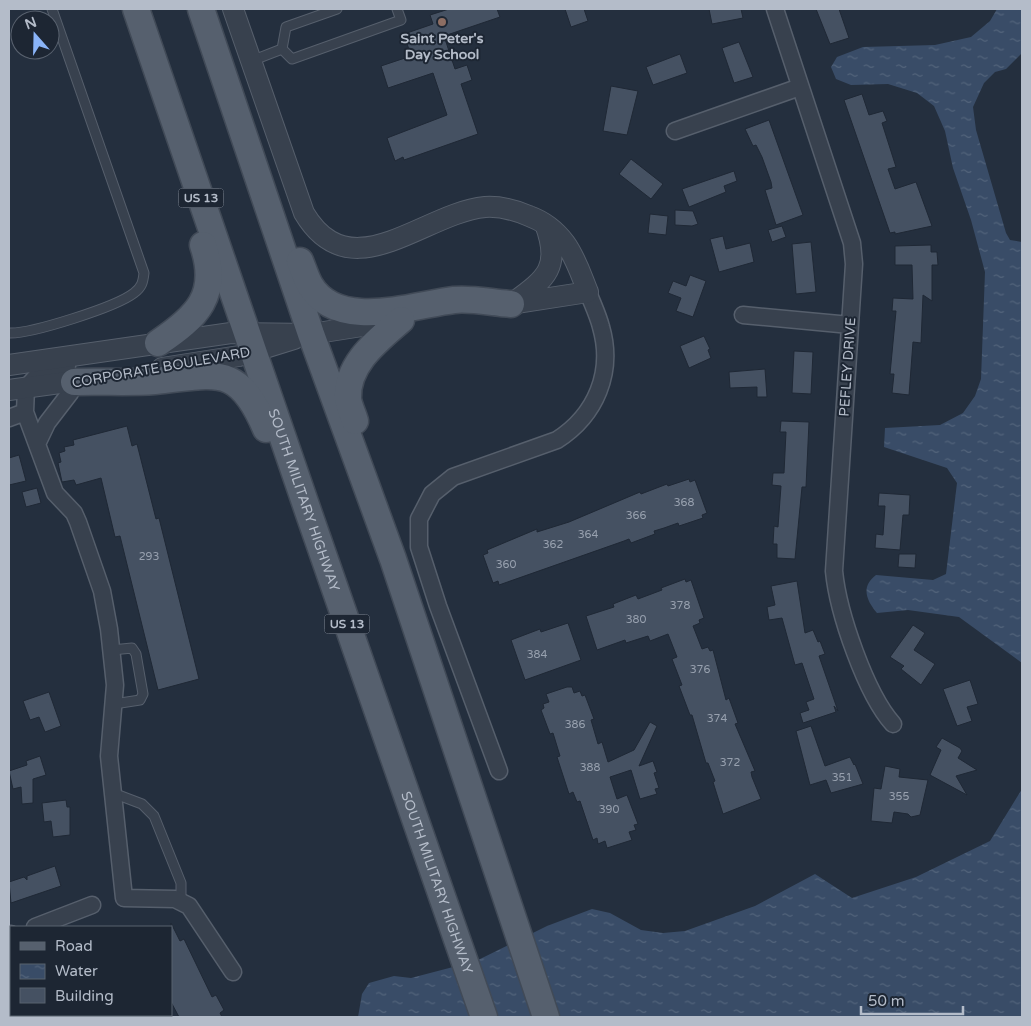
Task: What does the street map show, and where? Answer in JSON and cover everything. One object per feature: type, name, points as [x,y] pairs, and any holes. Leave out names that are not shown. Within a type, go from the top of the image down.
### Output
[{"type":"main road","name":"SOUTH MILITARY HIGHWAY","points":[[136,9],[484,1017]]},
{"type":"main road","points":[[201,9],[310,334],[393,559],[546,1017]]},
{"type":"main road","points":[[154,64],[175,164],[208,259],[210,274],[201,305],[195,315],[185,325],[158,342]]},
{"type":"main road","points":[[254,165],[295,248],[310,286],[331,304],[345,310],[365,313],[456,300],[511,304]]},
{"type":"main road","points":[[393,559],[376,480],[348,401],[348,390],[358,364],[367,351],[401,320]]},
{"type":"main road","points":[[74,382],[154,381],[203,374],[228,379],[245,391],[256,406],[309,514]]},
{"type":"street","points":[[232,9],[304,213],[319,233],[331,241],[358,248],[375,246],[467,211],[485,207],[502,207],[522,212],[545,224],[565,242],[574,258],[602,328],[606,350],[602,386],[584,417],[571,431],[557,440],[453,478],[432,494],[419,519],[419,547],[438,606],[499,771]]},
{"type":"street","name":"PEFLEY DRIVE","points":[[775,9],[852,243],[854,264],[834,571],[836,592],[841,612],[875,699],[894,724]]},
{"type":"street","points":[[675,131],[800,87]]},
{"type":"street","points":[[511,304],[540,283],[552,264],[553,252],[545,224]]},
{"type":"street","name":"CORPORATE BOULEVARD","points":[[9,365],[158,342],[231,333],[250,342],[588,292]]},
{"type":"street","points":[[742,315],[850,325]]},
{"type":"street","name":"CORPORATE BOULEVARD","points":[[18,389],[239,356],[250,342]]},
{"type":"street","points":[[115,350],[69,366],[46,369],[18,389],[24,412],[55,493],[74,513],[102,591],[116,685],[109,742],[124,898],[175,898],[181,900],[195,913],[232,972]]},
{"type":"street","points":[[37,444],[47,423],[70,393],[74,382]]},
{"type":"street","points":[[9,418],[24,412]]},
{"type":"street","points":[[45,926],[92,905]]},
{"type":"lane","points":[[9,333],[18,333],[49,326],[103,308],[134,294],[143,284],[144,273],[52,9]]},
{"type":"lane","points":[[282,49],[286,27],[337,9]]},
{"type":"lane","points":[[282,49],[292,59],[401,20],[397,9]]},
{"type":"lane","points":[[251,61],[282,49]]},
{"type":"lane","points":[[112,650],[132,648],[136,654],[143,694],[140,700],[114,704]]},
{"type":"lane","points":[[113,793],[142,804],[154,816],[181,883],[181,900]]},
{"type":"water","points":[[997,9],[1022,9],[1022,53],[1006,69],[995,72],[984,83],[973,107],[976,130],[1006,233],[1010,240],[1022,242],[1022,663],[959,617],[908,610],[877,613],[868,599],[868,584],[876,575],[933,580],[946,574],[957,483],[947,468],[884,447],[885,428],[940,425],[963,413],[975,396],[981,379],[985,272],[971,220],[953,168],[945,131],[934,106],[917,93],[888,84],[851,85],[836,79],[831,67],[837,57],[863,47],[935,45],[971,37],[990,21]]},
{"type":"water","points":[[1022,789],[1022,1017],[358,1017],[362,994],[369,983],[394,976],[411,978],[476,961],[547,926],[592,909],[610,913],[641,930],[663,933],[685,931],[755,906],[815,874],[852,898],[916,877],[990,841]]},
{"type":"building","points":[[449,9],[497,9],[500,17],[444,36],[455,69],[467,65],[472,80],[461,84],[478,134],[404,160],[403,157],[395,161],[387,138],[447,115],[433,73],[388,88],[381,66],[411,56],[404,34],[433,24],[430,15]]},
{"type":"building","points":[[565,9],[584,9],[588,21],[571,27]]},
{"type":"building","points":[[709,9],[741,9],[743,18],[712,24]]},
{"type":"building","points":[[816,9],[839,9],[849,38],[830,44]]},
{"type":"building","points":[[739,42],[753,77],[734,83],[722,48]]},
{"type":"building","points":[[680,54],[687,73],[653,85],[646,67]]},
{"type":"building","points":[[611,86],[638,91],[627,135],[603,131]]},
{"type":"building","points":[[862,94],[869,115],[883,111],[887,121],[882,123],[896,167],[888,169],[895,189],[916,182],[932,226],[895,234],[895,232],[890,233],[844,100]]},
{"type":"building","points":[[769,120],[803,215],[776,225],[765,190],[772,188],[771,182],[762,157],[756,145],[753,146],[745,129]]},
{"type":"building","points":[[631,159],[663,184],[651,199],[619,174]]},
{"type":"building","points":[[734,171],[737,181],[724,186],[726,192],[689,207],[682,189]]},
{"type":"building","points":[[675,210],[693,211],[698,224],[692,226],[675,225]]},
{"type":"building","points":[[650,214],[668,216],[666,235],[648,233]]},
{"type":"building","points":[[782,226],[786,237],[772,242],[768,230]]},
{"type":"building","points":[[723,236],[726,249],[750,243],[754,262],[719,272],[710,239]]},
{"type":"building","points":[[811,242],[816,292],[796,294],[792,244]]},
{"type":"building","points":[[931,245],[931,252],[937,252],[938,265],[932,265],[932,301],[923,295],[921,343],[913,342],[909,395],[892,393],[894,374],[890,374],[896,311],[892,311],[893,298],[913,299],[912,265],[895,265],[895,246]]},
{"type":"building","points":[[690,275],[706,281],[693,317],[676,311],[681,298],[668,293],[673,281],[686,286]]},
{"type":"building","points":[[704,336],[710,349],[708,350],[711,358],[689,368],[680,346]]},
{"type":"building","points":[[794,351],[813,352],[811,394],[792,393]]},
{"type":"building","points":[[765,369],[767,397],[757,397],[757,387],[730,388],[729,372]]},
{"type":"building","points":[[781,421],[809,422],[806,487],[802,487],[795,559],[777,558],[777,544],[773,544],[774,526],[778,527],[781,486],[772,485],[773,473],[784,473],[786,432],[780,432]]},
{"type":"building","points":[[127,426],[132,446],[137,444],[156,519],[159,518],[199,679],[158,690],[120,536],[115,537],[101,478],[76,485],[74,480],[62,482],[58,463],[61,462],[59,453],[65,451],[64,447],[74,445],[73,440]]},
{"type":"building","points":[[19,455],[26,481],[9,485],[9,458]]},
{"type":"building","points":[[689,479],[690,482],[695,480],[707,513],[702,515],[703,518],[679,526],[678,523],[654,531],[655,534],[631,543],[629,539],[499,585],[498,581],[493,583],[483,555],[488,553],[487,550],[537,529],[537,532],[569,522],[640,492],[641,494],[667,484],[668,486]]},
{"type":"building","points":[[37,488],[41,503],[26,507],[22,492]]},
{"type":"building","points":[[879,493],[910,495],[909,515],[903,515],[900,550],[875,548],[876,534],[883,535],[885,506],[878,506]]},
{"type":"building","points":[[899,554],[916,554],[915,568],[898,567]]},
{"type":"building","points":[[685,579],[686,582],[691,580],[704,618],[699,620],[700,623],[693,626],[702,649],[708,647],[710,651],[713,650],[726,700],[729,698],[738,723],[735,724],[755,771],[751,772],[752,777],[761,799],[723,814],[713,782],[715,781],[708,763],[706,763],[692,715],[690,715],[679,686],[682,685],[672,659],[677,657],[668,634],[650,641],[648,636],[626,643],[625,640],[597,650],[586,616],[614,607],[613,604],[636,595],[638,599]]},
{"type":"building","points":[[797,581],[805,633],[813,630],[818,642],[820,641],[825,654],[819,656],[838,711],[834,706],[836,712],[803,723],[800,713],[809,710],[806,702],[814,699],[802,663],[795,665],[782,618],[769,620],[767,607],[775,605],[771,586]]},
{"type":"building","points":[[568,623],[581,660],[525,680],[511,640],[540,629],[541,632]]},
{"type":"building","points":[[913,625],[925,633],[914,650],[935,664],[921,685],[901,669],[904,666],[890,657]]},
{"type":"building","points":[[970,680],[978,704],[967,707],[972,721],[957,726],[943,689]]},
{"type":"building","points":[[572,687],[574,693],[580,691],[582,696],[585,695],[594,719],[591,720],[598,744],[602,742],[608,762],[634,750],[650,722],[657,726],[639,766],[653,761],[657,772],[654,773],[659,788],[655,789],[657,794],[640,799],[631,770],[610,777],[617,799],[627,795],[638,824],[634,825],[636,830],[629,832],[632,840],[607,848],[605,841],[598,844],[597,838],[593,840],[580,801],[577,802],[573,792],[569,794],[557,757],[560,756],[553,733],[550,734],[541,710],[544,708],[543,704],[549,702],[546,694]]},
{"type":"building","points":[[49,692],[61,726],[45,732],[39,717],[30,720],[23,701]]},
{"type":"building","points":[[811,726],[825,766],[850,757],[863,784],[831,793],[826,780],[810,785],[796,731]]},
{"type":"building","points":[[942,738],[960,748],[962,751],[958,758],[977,770],[956,776],[967,795],[930,775],[941,750],[936,747]]},
{"type":"building","points":[[40,756],[46,775],[33,779],[33,803],[22,804],[21,787],[13,789],[9,771],[27,765],[26,761]]},
{"type":"building","points":[[885,766],[900,769],[899,777],[928,780],[920,815],[911,817],[908,814],[894,812],[892,823],[871,821],[874,788],[881,789]]},
{"type":"building","points":[[66,800],[67,807],[70,807],[70,835],[53,837],[51,821],[44,822],[42,803]]},
{"type":"building","points":[[55,866],[61,886],[11,903],[9,882],[24,877],[27,880],[27,876]]},
{"type":"building","points":[[171,923],[180,941],[184,939],[212,997],[216,995],[224,1010],[220,1013],[222,1017],[179,1017],[172,1004]]},
{"type":"place","name":"Saint Peter's Day School","points":[[442,22]]}]
